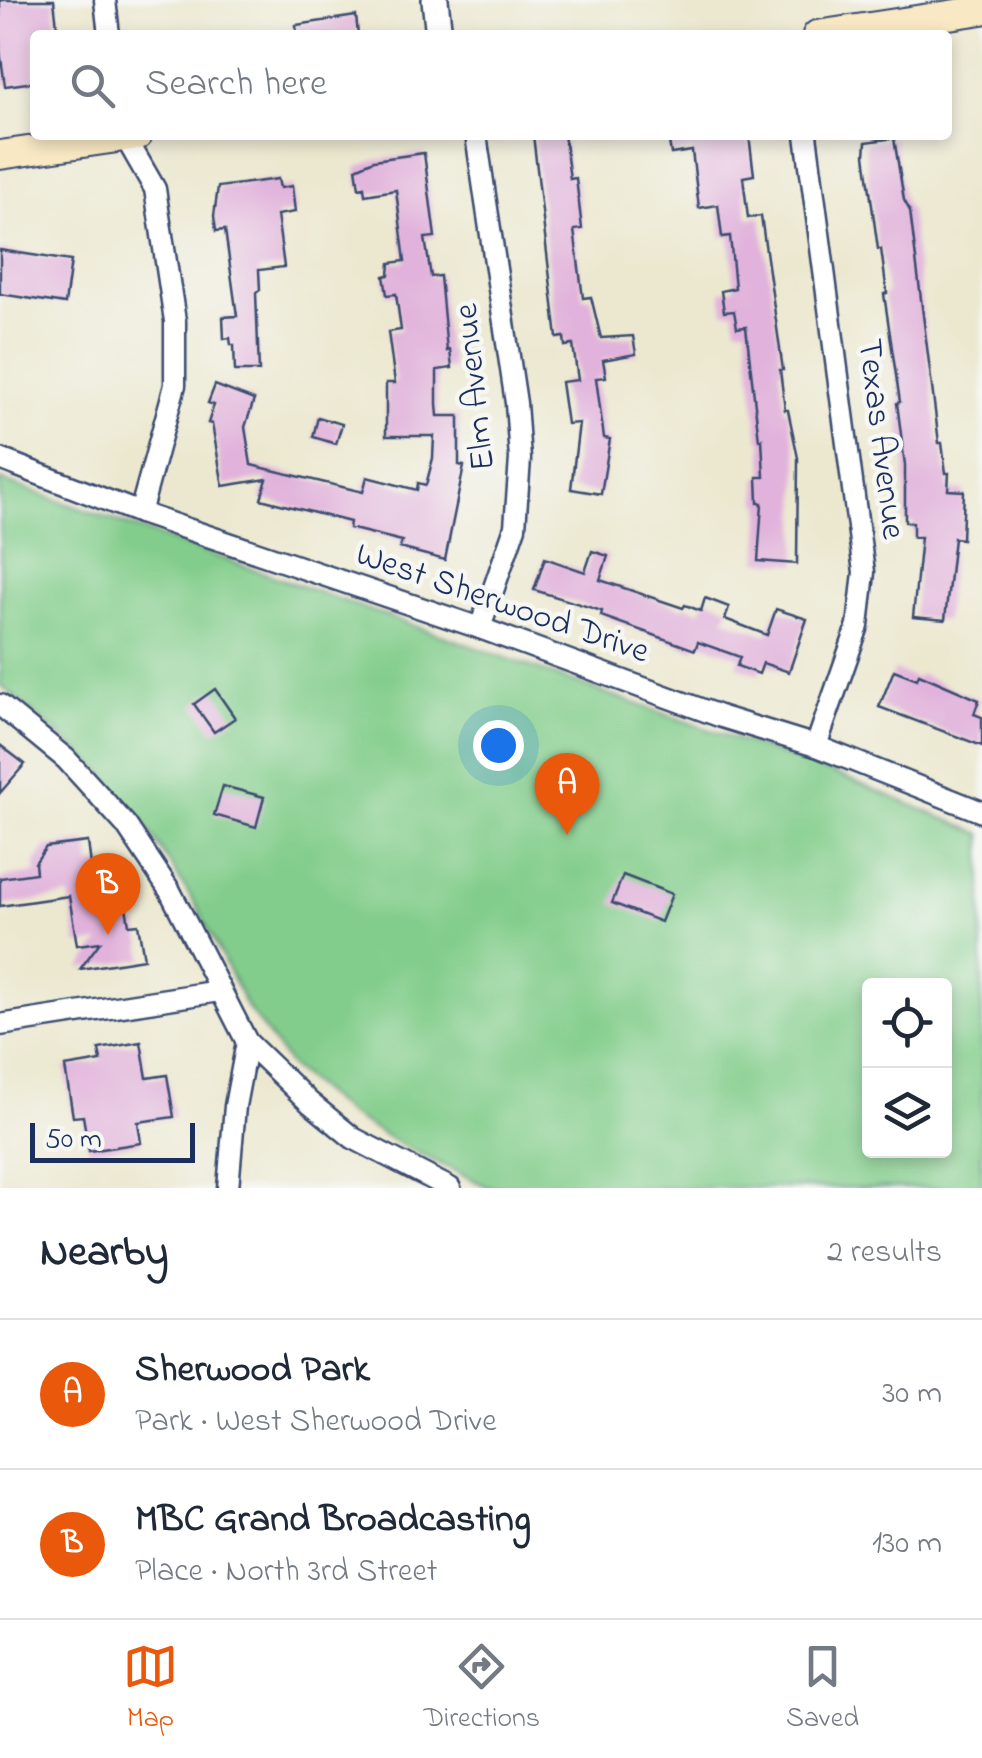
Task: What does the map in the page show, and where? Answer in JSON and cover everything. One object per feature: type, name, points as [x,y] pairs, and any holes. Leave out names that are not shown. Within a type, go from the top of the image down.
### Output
[{"type":"main road","points":[[850,30],[982,10]]},
{"type":"main road","points":[[0,155],[102,140]]},
{"type":"street","points":[[105,0],[109,30]]},
{"type":"street","points":[[434,0],[439,30]]},
{"type":"street","points":[[131,140],[156,189],[175,321],[175,386],[140,513]]},
{"type":"street","name":"Elm Avenue","points":[[477,140],[516,403],[520,459],[515,527],[480,628]]},
{"type":"street","name":"Texas Avenue","points":[[807,140],[864,572],[858,626],[816,746]]},
{"type":"street","name":"West Sherwood Drive","points":[[0,458],[140,513],[480,628],[722,717],[816,746],[982,812]]},
{"type":"street","points":[[0,705],[66,759],[126,825],[170,892],[246,1042],[353,1138],[450,1188]]},
{"type":"street","points":[[0,1025],[219,991]]},
{"type":"street","points":[[228,1188],[235,1106],[246,1042]]},
{"type":"green space","points":[[0,480],[841,776],[982,834],[982,1188],[490,1188],[348,1114],[291,1067],[245,1004],[199,910],[152,835],[98,768],[0,685]]},
{"type":"building","points":[[0,0],[54,0],[57,30],[30,30],[30,83],[5,86]]},
{"type":"building","points":[[356,16],[357,30],[296,30],[296,25]]},
{"type":"building","points":[[534,140],[565,140],[570,179],[576,178],[582,229],[574,230],[583,298],[591,297],[601,338],[633,336],[636,354],[603,360],[606,377],[596,378],[604,438],[610,439],[601,494],[571,489],[579,423],[567,424],[561,382],[578,380],[573,345],[565,346],[564,337],[557,338]]},
{"type":"building","points":[[669,140],[750,140],[754,175],[743,177],[748,218],[761,216],[785,410],[798,458],[797,564],[758,561],[762,503],[758,503],[757,477],[764,477],[762,439],[759,440],[746,327],[737,328],[734,311],[724,312],[721,291],[735,288],[730,236],[722,237],[718,205],[699,208],[692,151],[671,154]]},
{"type":"building","points":[[894,140],[904,200],[910,211],[939,443],[949,473],[948,490],[964,491],[962,539],[954,538],[945,620],[913,617],[921,537],[913,537],[913,523],[905,522],[905,465],[897,403],[900,402],[866,142]]},
{"type":"building","points":[[424,153],[435,237],[425,238],[431,277],[440,276],[452,368],[437,370],[438,416],[459,416],[459,465],[464,466],[445,560],[400,548],[402,541],[349,528],[350,522],[261,499],[267,479],[223,486],[212,424],[208,423],[214,405],[208,403],[215,385],[254,400],[245,427],[251,465],[363,492],[367,477],[417,490],[418,483],[426,485],[434,436],[386,436],[386,383],[395,383],[388,332],[401,330],[396,294],[387,295],[384,276],[389,275],[390,263],[405,261],[396,190],[365,195],[364,187],[359,188],[356,168],[374,160]]},
{"type":"building","points":[[278,179],[280,188],[292,186],[295,212],[277,215],[284,267],[259,270],[259,371],[235,371],[234,345],[230,338],[224,339],[223,317],[237,316],[225,230],[216,231],[218,187]]},
{"type":"building","points":[[0,250],[71,261],[65,304],[0,294]]},
{"type":"building","points":[[318,417],[342,424],[336,444],[313,437]]},
{"type":"building","points":[[592,551],[608,556],[600,580],[683,608],[685,605],[701,611],[705,598],[729,607],[725,619],[767,635],[776,609],[807,619],[789,672],[763,663],[759,674],[737,666],[740,657],[698,642],[695,650],[601,616],[602,611],[534,590],[545,558],[585,572]]},
{"type":"building","points":[[894,670],[917,679],[919,674],[979,700],[974,714],[982,717],[982,746],[879,707]]},
{"type":"building","points":[[215,689],[235,718],[214,732],[194,704]]},
{"type":"building","points":[[0,745],[25,764],[0,793]]},
{"type":"building","points":[[223,786],[264,797],[256,827],[214,815]]},
{"type":"building","points":[[88,842],[91,865],[104,863],[114,898],[123,897],[125,901],[129,925],[138,924],[144,959],[80,969],[100,942],[77,945],[69,896],[0,906],[0,878],[36,873],[35,863],[46,847]]},
{"type":"building","points":[[623,875],[672,894],[661,922],[612,903]]},
{"type":"building","points":[[141,1042],[147,1078],[167,1075],[174,1117],[138,1122],[141,1143],[89,1151],[83,1116],[73,1117],[65,1067],[101,1061],[99,1049]]},
{"type":"place","name":"Sherwood Park","points":[[567,835]]},
{"type":"place","name":"MBC Grand Broadcasting","points":[[108,935]]}]
